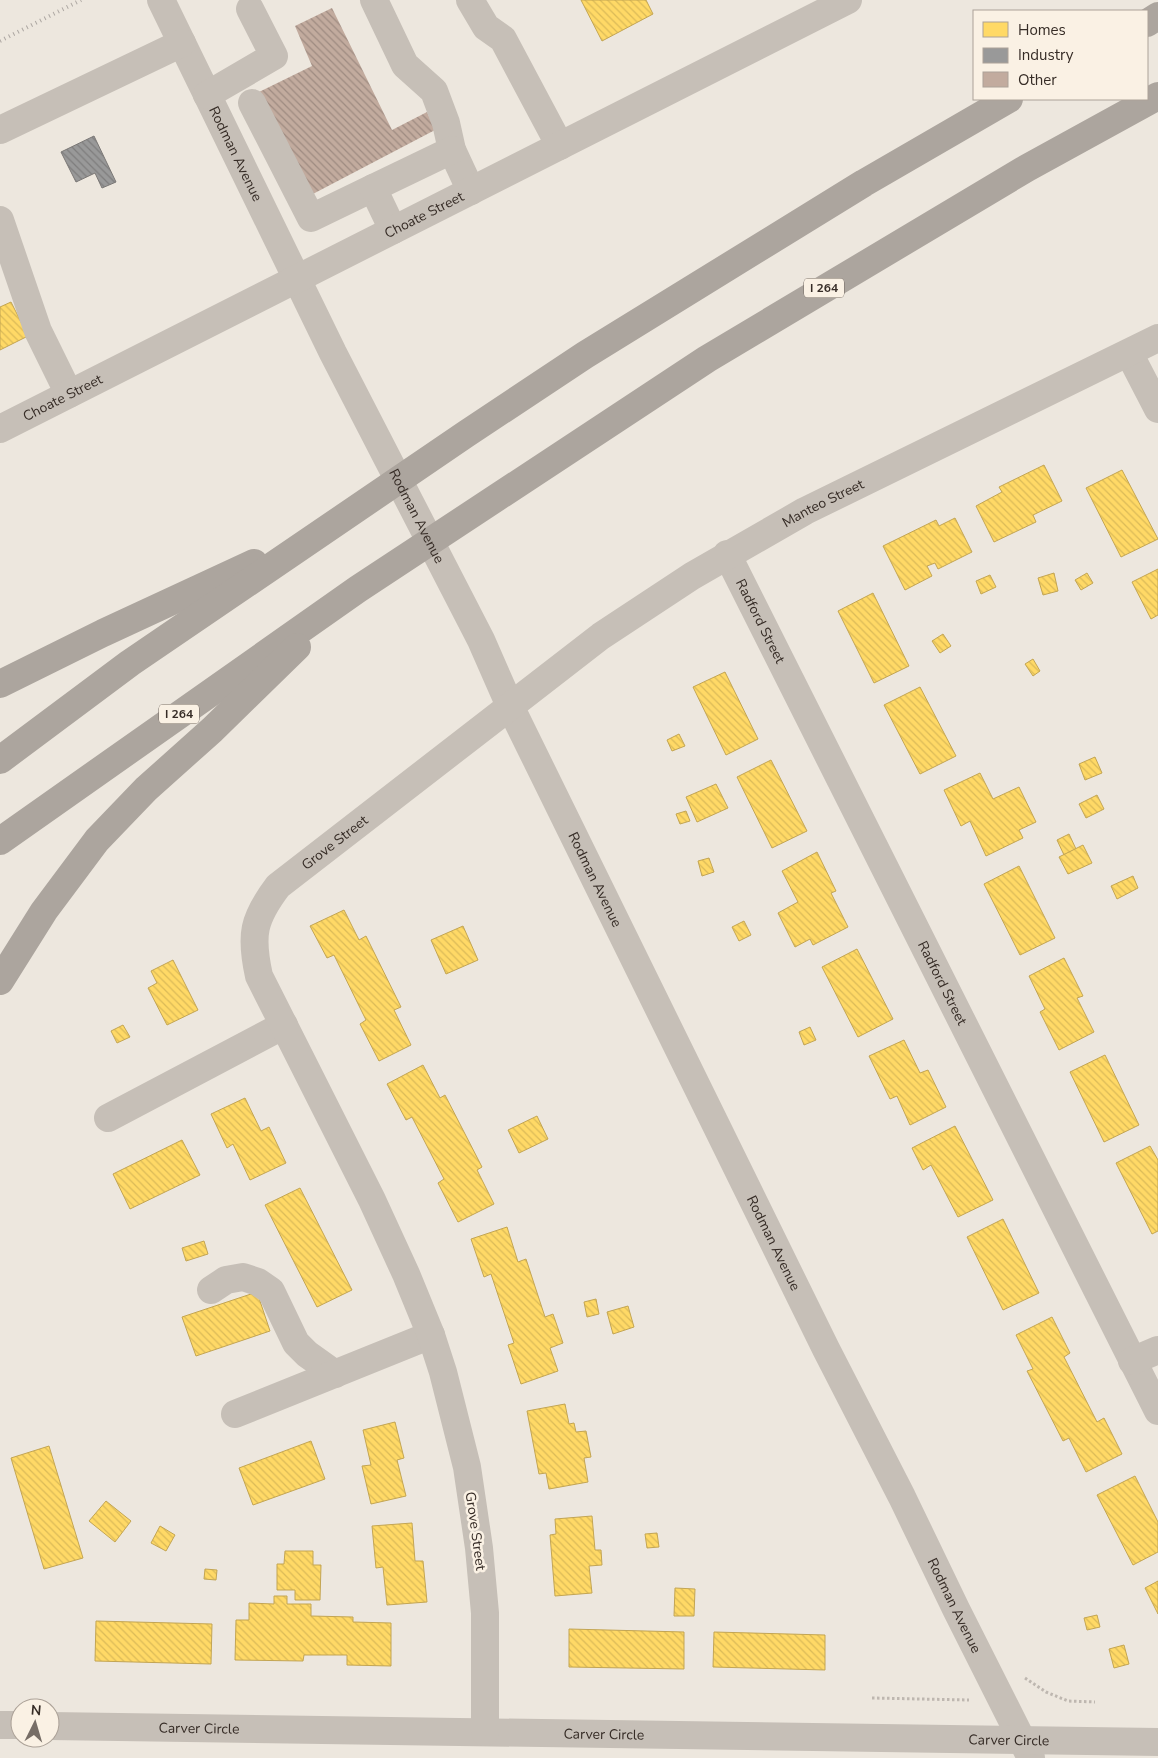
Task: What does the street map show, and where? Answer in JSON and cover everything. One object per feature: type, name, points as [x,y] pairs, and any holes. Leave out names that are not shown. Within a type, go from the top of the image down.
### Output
[{"type":"highway","name":"I 264","points":[[0,841],[358,589],[707,359],[1027,168],[1158,96]]},
{"type":"highway","points":[[0,760],[130,663],[585,355],[864,183],[1007,100]]},
{"type":"highway","points":[[0,684],[103,633],[326,530]]},
{"type":"highway","points":[[0,981],[44,911],[98,840],[146,789],[212,730],[358,589]]},
{"type":"street","name":"Rodman Avenue","points":[[161,0],[334,353],[481,640],[510,706],[826,1349],[902,1497],[1026,1749]]},
{"type":"street","points":[[374,0],[405,65],[434,91],[446,123],[452,150],[471,191]]},
{"type":"street","points":[[470,0],[486,27],[503,39],[560,146]]},
{"type":"street","name":"Choate Street","points":[[0,429],[848,0]]},
{"type":"street","points":[[207,95],[274,56],[250,9]]},
{"type":"street","points":[[0,130],[182,43]]},
{"type":"street","points":[[252,103],[311,218],[452,150]]},
{"type":"street","points":[[373,188],[393,230]]},
{"type":"street","points":[[0,220],[38,331],[69,394]]},
{"type":"street","name":"Manteo Street","points":[[510,706],[601,636],[727,554],[805,511],[1158,338]]},
{"type":"street","points":[[1129,353],[1158,409]]},
{"type":"street","name":"Radford Street","points":[[727,554],[1158,1410]]},
{"type":"street","name":"Grove Street","points":[[485,1732],[484,1613],[479,1548],[467,1467],[443,1372],[431,1335],[406,1274],[372,1200],[259,976],[254,952],[255,928],[264,906],[278,886],[510,706]]},
{"type":"street","points":[[108,1118],[284,1025]]},
{"type":"street","points":[[211,1290],[226,1280],[243,1277],[258,1282],[271,1291],[296,1343],[307,1354],[335,1374]]},
{"type":"street","points":[[235,1414],[431,1335]]},
{"type":"street","points":[[1132,1361],[1158,1350]]},
{"type":"street","name":"Carver Circle","points":[[60,1726],[485,1732],[1026,1749],[1158,1742]]},
{"type":"path","points":[[1018,1680],[1023,1678],[1046,1692],[1068,1701],[1095,1702]]},
{"type":"path","points":[[872,1698],[977,1700]]},
{"type":"building: Homes","points":[[581,0],[646,0],[653,14],[602,41]]},
{"type":"building: Homes","points":[[11,302],[28,336],[0,350],[0,307]]},
{"type":"building: Homes","points":[[1044,465],[1062,501],[1033,515],[1036,522],[994,542],[976,506],[1002,492],[999,487]]},
{"type":"building: Homes","points":[[1122,470],[1158,539],[1121,557],[1086,488]]},
{"type":"building: Homes","points":[[955,518],[972,552],[938,569],[935,563],[927,566],[932,576],[905,590],[883,546],[936,520],[939,526]]},
{"type":"building: Homes","points":[[1158,569],[1158,615],[1151,619],[1132,582]]},
{"type":"building: Homes","points":[[1054,573],[1058,591],[1043,595],[1038,578]]},
{"type":"building: Homes","points":[[1087,573],[1093,583],[1081,590],[1075,580]]},
{"type":"building: Homes","points":[[990,575],[996,587],[981,594],[976,581]]},
{"type":"building: Homes","points":[[873,593],[909,666],[874,683],[838,611]]},
{"type":"building: Homes","points":[[943,634],[951,646],[940,653],[932,641]]},
{"type":"building: Homes","points":[[1033,659],[1040,671],[1033,676],[1025,664]]},
{"type":"building: Homes","points":[[725,672],[758,739],[726,755],[693,687]]},
{"type":"building: Homes","points":[[920,687],[956,756],[920,774],[884,705]]},
{"type":"building: Homes","points":[[679,734],[685,746],[672,751],[667,740]]},
{"type":"building: Homes","points":[[1095,757],[1102,773],[1085,780],[1079,764]]},
{"type":"building: Homes","points":[[771,760],[807,831],[772,848],[737,777]]},
{"type":"building: Homes","points":[[980,773],[993,799],[1019,787],[1036,822],[1019,830],[1023,838],[986,856],[970,821],[961,826],[944,790]]},
{"type":"building: Homes","points":[[716,784],[728,808],[697,822],[686,797]]},
{"type":"building: Homes","points":[[1097,795],[1104,809],[1086,818],[1079,804]]},
{"type":"building: Homes","points":[[686,811],[690,821],[680,824],[676,814]]},
{"type":"building: Homes","points":[[1069,834],[1076,849],[1064,855],[1057,840]]},
{"type":"building: Homes","points":[[1083,845],[1092,863],[1068,874],[1059,857]]},
{"type":"building: Homes","points":[[817,852],[836,891],[831,893],[848,927],[813,945],[810,939],[795,947],[778,913],[798,902],[782,871]]},
{"type":"building: Homes","points":[[709,858],[714,872],[702,876],[698,861]]},
{"type":"building: Homes","points":[[1019,866],[1055,938],[1020,955],[984,884]]},
{"type":"building: Homes","points":[[1133,876],[1138,888],[1117,899],[1111,886]]},
{"type":"building: Homes","points":[[344,910],[359,940],[366,936],[401,1007],[394,1010],[411,1045],[379,1061],[360,1024],[366,1020],[334,955],[327,958],[310,926]]},
{"type":"building: Homes","points":[[744,921],[751,935],[739,941],[732,927]]},
{"type":"building: Homes","points":[[463,926],[478,960],[446,974],[431,940]]},
{"type":"building: Homes","points":[[857,949],[893,1019],[858,1037],[822,967]]},
{"type":"building: Homes","points":[[1064,958],[1083,996],[1077,998],[1094,1032],[1059,1050],[1040,1012],[1045,1009],[1029,976]]},
{"type":"building: Homes","points":[[173,960],[198,1010],[167,1025],[148,988],[157,983],[151,971]]},
{"type":"building: Homes","points":[[123,1025],[130,1037],[117,1043],[111,1031]]},
{"type":"building: Homes","points":[[810,1027],[816,1040],[804,1045],[799,1032]]},
{"type":"building: Homes","points":[[904,1040],[920,1073],[928,1070],[946,1107],[910,1125],[897,1096],[890,1099],[869,1056]]},
{"type":"building: Homes","points":[[1105,1055],[1139,1125],[1104,1142],[1070,1072]]},
{"type":"building: Homes","points":[[423,1065],[440,1098],[445,1095],[482,1167],[477,1170],[494,1204],[458,1222],[438,1183],[444,1179],[412,1117],[406,1120],[387,1084]]},
{"type":"building: Homes","points":[[245,1098],[261,1131],[269,1127],[286,1163],[250,1180],[233,1144],[227,1148],[211,1114]]},
{"type":"building: Homes","points":[[537,1116],[548,1139],[519,1153],[508,1130]]},
{"type":"building: Homes","points":[[955,1126],[993,1200],[958,1217],[931,1165],[923,1170],[912,1148]]},
{"type":"building: Homes","points":[[182,1140],[200,1175],[130,1209],[113,1174]]},
{"type":"building: Homes","points":[[1150,1146],[1158,1160],[1158,1231],[1152,1234],[1116,1163]]},
{"type":"building: Homes","points":[[300,1188],[352,1290],[317,1307],[265,1205]]},
{"type":"building: Homes","points":[[1003,1219],[1039,1293],[1003,1310],[967,1237]]},
{"type":"building: Homes","points":[[507,1227],[518,1262],[526,1259],[545,1317],[553,1314],[563,1343],[550,1348],[558,1371],[521,1384],[508,1345],[514,1343],[491,1274],[484,1277],[471,1239]]},
{"type":"building: Homes","points":[[204,1241],[208,1254],[186,1261],[182,1248]]},
{"type":"building: Homes","points":[[257,1292],[270,1331],[196,1356],[182,1317]]},
{"type":"building: Homes","points":[[596,1299],[599,1314],[587,1317],[584,1302]]},
{"type":"building: Homes","points":[[628,1306],[634,1327],[613,1334],[607,1312]]},
{"type":"building: Homes","points":[[1052,1317],[1070,1353],[1064,1357],[1097,1422],[1104,1418],[1122,1454],[1086,1472],[1069,1438],[1063,1441],[1027,1371],[1033,1369],[1016,1335]]},
{"type":"building: Homes","points":[[565,1404],[569,1424],[574,1423],[576,1432],[586,1431],[591,1457],[584,1458],[588,1482],[549,1489],[546,1473],[539,1474],[527,1411]]},
{"type":"building: Homes","points":[[395,1422],[404,1458],[397,1460],[406,1496],[371,1504],[362,1466],[371,1465],[363,1430]]},
{"type":"building: Homes","points":[[311,1441],[325,1479],[253,1505],[239,1468]]},
{"type":"building: Homes","points":[[49,1446],[83,1558],[44,1569],[11,1458]]},
{"type":"building: Homes","points":[[1135,1476],[1158,1522],[1158,1552],[1133,1565],[1097,1495]]},
{"type":"building: Homes","points":[[106,1501],[131,1521],[115,1542],[89,1521]]},
{"type":"building: Homes","points":[[592,1516],[595,1550],[601,1550],[602,1565],[589,1566],[592,1593],[555,1596],[550,1535],[556,1534],[555,1519]]},
{"type":"building: Homes","points":[[412,1523],[415,1561],[423,1561],[427,1602],[387,1605],[383,1567],[376,1568],[372,1526]]},
{"type":"building: Homes","points":[[160,1526],[175,1535],[166,1551],[151,1543]]},
{"type":"building: Homes","points":[[657,1533],[659,1547],[647,1548],[645,1534]]},
{"type":"building: Homes","points":[[285,1551],[313,1551],[313,1565],[321,1565],[320,1600],[295,1600],[295,1590],[277,1590],[277,1564],[284,1564]]},
{"type":"building: Homes","points":[[205,1569],[217,1570],[216,1580],[204,1579]]},
{"type":"building: Homes","points":[[1158,1581],[1158,1614],[1145,1588]]},
{"type":"building: Homes","points":[[675,1588],[695,1589],[694,1616],[674,1616]]},
{"type":"building: Homes","points":[[274,1596],[287,1596],[287,1604],[311,1604],[311,1616],[353,1617],[353,1622],[391,1623],[391,1666],[347,1665],[347,1655],[304,1655],[303,1661],[235,1660],[236,1620],[249,1620],[249,1603],[274,1604]]},
{"type":"building: Homes","points":[[1097,1615],[1100,1627],[1087,1630],[1084,1618]]},
{"type":"building: Homes","points":[[96,1621],[212,1624],[211,1664],[95,1661]]},
{"type":"building: Homes","points":[[569,1629],[684,1632],[684,1669],[569,1667]]},
{"type":"building: Homes","points":[[714,1632],[825,1635],[825,1670],[713,1667]]},
{"type":"building: Homes","points":[[1124,1645],[1129,1664],[1114,1668],[1109,1649]]},
{"type":"building: Industry","points":[[94,136],[116,182],[102,188],[95,173],[76,182],[61,152]]},
{"type":"building: Other","points":[[332,8],[392,130],[427,112],[435,130],[311,195],[259,92],[312,66],[295,26]]},
{"type":"railway","points":[[0,41],[81,0]]}]
